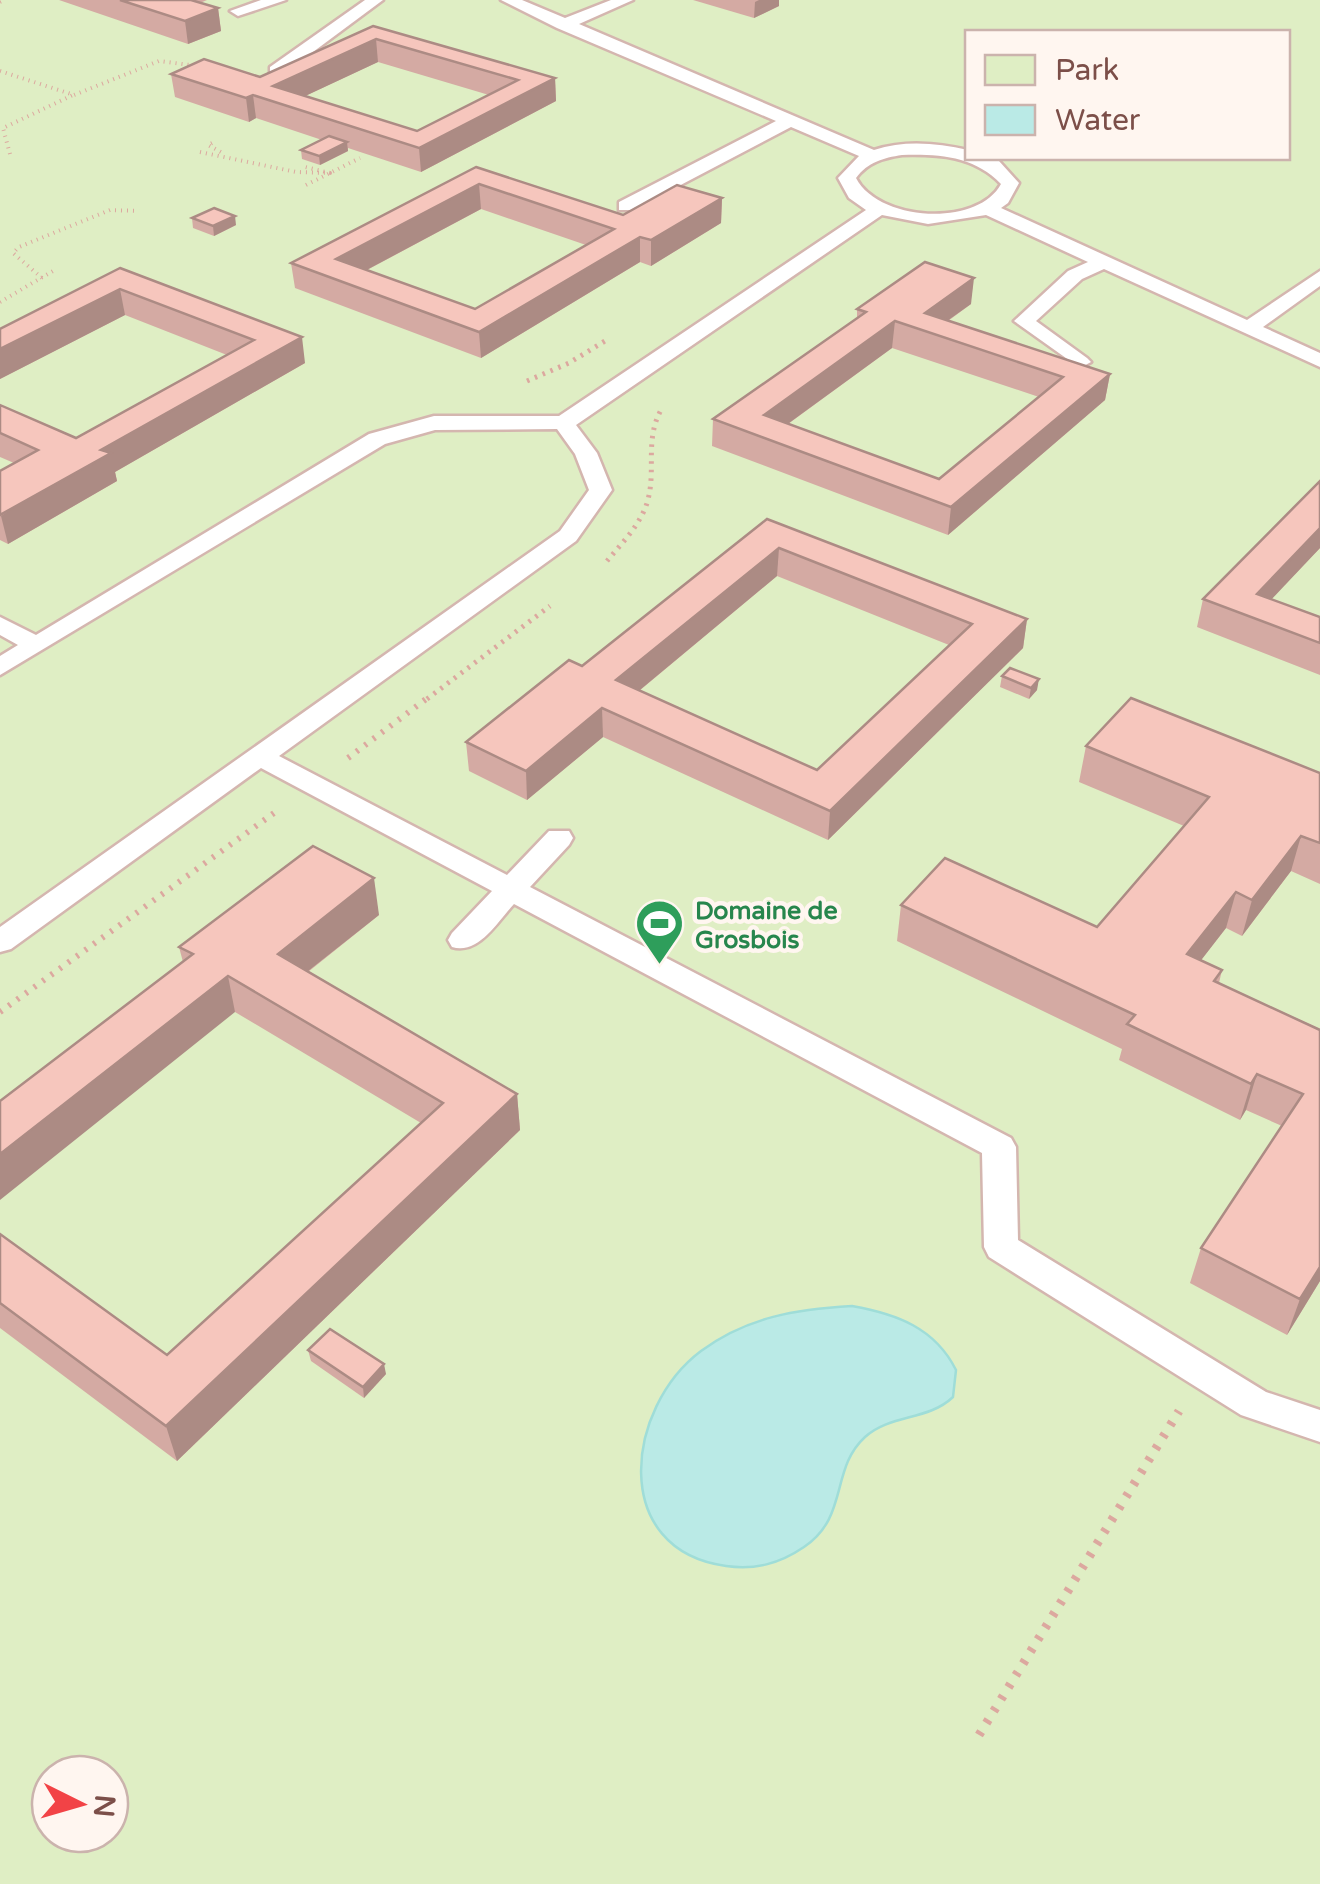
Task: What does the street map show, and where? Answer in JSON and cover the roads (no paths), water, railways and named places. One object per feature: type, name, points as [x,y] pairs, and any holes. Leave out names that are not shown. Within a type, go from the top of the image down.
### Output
[{"type":"lane","points":[[238,11],[278,0]]},
{"type":"lane","points":[[278,69],[375,0]]},
{"type":"lane","points":[[508,0],[873,156]]},
{"type":"lane","points":[[563,24],[625,0]]},
{"type":"lane","points":[[626,206],[789,121]]},
{"type":"lane","points":[[965,156],[912,149],[873,156],[852,170],[848,186],[880,209],[935,218],[988,210],[1009,193],[1010,184],[993,165],[981,160]]},
{"type":"lane","points":[[0,667],[377,439],[434,424],[493,420],[564,423],[880,209]]},
{"type":"lane","points":[[988,210],[1320,362]]},
{"type":"lane","points":[[1080,362],[1024,321],[1075,276],[1100,264]]},
{"type":"lane","points":[[1248,329],[1320,277]]},
{"type":"lane","points":[[0,942],[568,536],[601,490],[586,453],[564,423]]},
{"type":"lane","points":[[0,625],[36,645]]},
{"type":"lane","points":[[257,755],[508,891],[999,1146],[1001,1247],[1254,1404],[1320,1426]]},
{"type":"lane","points":[[462,940],[559,838]]},
{"type":"water","points":[[852,1306],[884,1313],[926,1333],[956,1370],[953,1397],[932,1410],[886,1424],[865,1437],[847,1463],[828,1522],[795,1553],[776,1562],[747,1567],[726,1566],[688,1555],[662,1534],[647,1506],[641,1474],[645,1440],[656,1406],[675,1376],[701,1351],[736,1330],[792,1313]]},
{"type":"place","name":"Domaine de Grosbois","points":[[660,966]]}]
